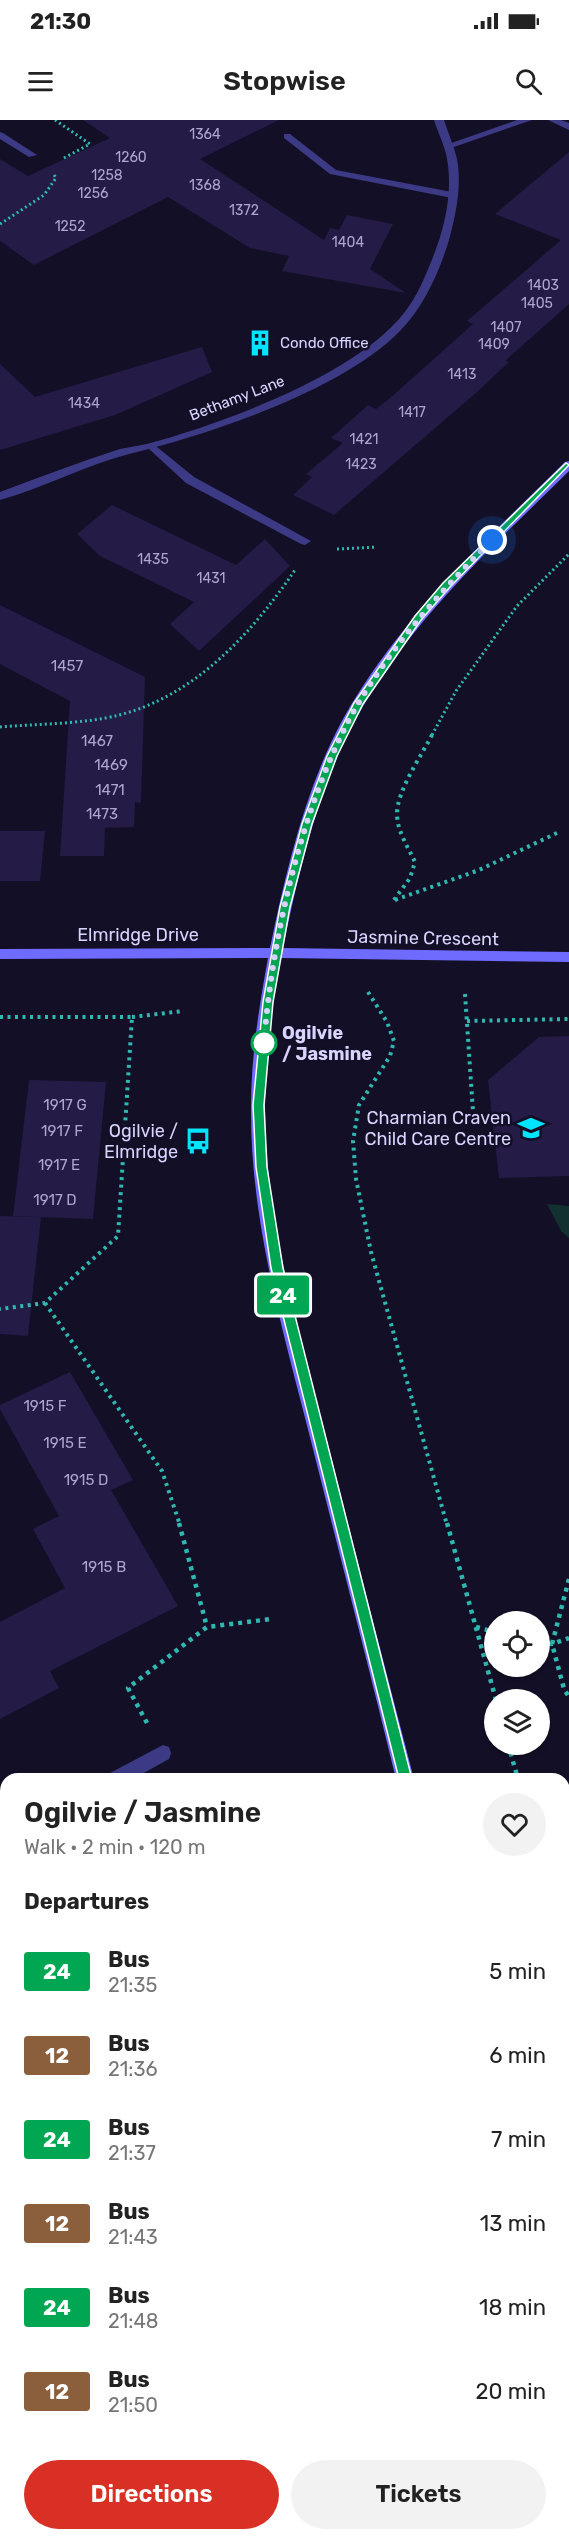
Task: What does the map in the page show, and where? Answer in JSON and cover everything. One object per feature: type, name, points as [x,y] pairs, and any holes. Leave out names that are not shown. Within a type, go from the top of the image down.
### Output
[{"type":"main road","points":[[403,1773],[296,1352],[275,1257],[261,1167],[258,1105],[268,1002],[285,907],[307,824],[332,756],[359,703],[418,618],[447,585],[569,465]]},
{"type":"main road","name":"Elmridge Drive","points":[[0,954],[276,954]]},
{"type":"main road","name":"Jasmine Crescent","points":[[276,954],[569,957]]},
{"type":"street","name":"Bethamy Lane","points":[[0,496],[127,451],[153,446],[271,404],[342,368],[395,329],[429,284],[445,238],[452,195],[452,160],[439,120]]},
{"type":"street","points":[[448,146],[527,120]]},
{"type":"street","points":[[553,120],[569,127]]},
{"type":"street","points":[[0,135],[32,155]]},
{"type":"street","points":[[287,136],[333,172],[452,195]]},
{"type":"street","points":[[153,446],[190,480],[305,541]]},
{"type":"street","points":[[127,1773],[163,1753]]},
{"type":"path","points":[[48,167],[90,144],[55,120]]},
{"type":"path","points":[[0,224],[44,195],[56,178],[48,167],[32,155]]},
{"type":"path","points":[[335,549],[376,548]]},
{"type":"path","points":[[559,831],[500,863],[443,886],[394,900],[410,878],[415,862],[400,830],[397,813],[406,784],[456,691],[518,606],[569,554]]},
{"type":"path","points":[[0,727],[117,716],[154,704],[202,676],[273,602],[300,562]]},
{"type":"path","points":[[368,992],[394,1041],[392,1053],[360,1104],[354,1129],[355,1167],[361,1208],[493,1689]]},
{"type":"path","points":[[465,994],[473,1112]]},
{"type":"path","points":[[0,1017],[132,1017],[183,1011]]},
{"type":"path","points":[[0,1310],[45,1303],[118,1236],[132,1017]]},
{"type":"path","points":[[467,1021],[569,1019]]},
{"type":"path","points":[[45,1303],[162,1471],[188,1550],[207,1627]]},
{"type":"path","points":[[569,1579],[552,1644],[569,1697]]},
{"type":"path","points":[[163,1753],[128,1688],[207,1627],[271,1618]]},
{"type":"path","points":[[476,1628],[484,1630]]},
{"type":"path","points":[[552,1644],[569,1638]]},
{"type":"path","points":[[511,1755],[516,1773]]},
{"type":"green space","points":[[547,1204],[569,1206],[569,1238],[561,1231]]},
{"type":"building","points":[[83,120],[279,120],[200,159],[324,240],[330,228],[339,230],[347,215],[393,224],[370,269],[406,293],[282,271],[289,256],[250,248],[168,197],[34,265],[0,241],[0,159],[28,176],[110,138]]},
{"type":"building","points":[[569,152],[569,304],[505,361],[509,362],[477,392],[334,515],[293,495],[312,477],[306,474],[343,443],[331,438],[368,405],[376,409],[389,399],[473,324],[467,321],[561,240],[495,214]]},
{"type":"building","points":[[202,347],[212,372],[115,415],[0,450],[0,364],[35,397]]},
{"type":"building","points":[[112,505],[236,565],[265,539],[290,566],[199,651],[170,624],[194,602],[100,556],[77,534]]},
{"type":"building","points":[[0,605],[145,677],[141,803],[135,802],[134,827],[105,828],[104,856],[60,856],[70,701],[0,664]]},
{"type":"building","points":[[0,831],[45,831],[40,881],[0,881]]},
{"type":"building","name":"Charmian Craven Child Care Centre","points":[[569,1036],[569,1176],[499,1178],[488,1080],[539,1037]]},
{"type":"building","points":[[29,1080],[106,1082],[93,1219],[13,1216]]},
{"type":"building","points":[[0,1216],[41,1217],[28,1336],[0,1334]]},
{"type":"building","points":[[70,1372],[133,1480],[111,1490],[178,1606],[50,1671],[59,1688],[0,1719],[0,1622],[65,1588],[33,1529],[59,1516],[0,1409],[0,1405]]},
{"type":"bus line","name":"24","points":[[404,1773],[293,1341],[277,1268],[261,1167],[258,1105],[268,1002],[285,907],[307,824],[332,756],[359,703],[418,618],[447,585],[569,465]]},
{"type":"place","name":"Condo Office","points":[[260,343]]},
{"type":"place","name":"Ogilvie / Jasmine","points":[[264,1043]]},
{"type":"place","name":"Charmian Craven Child Care Centre","points":[[531,1128]]},
{"type":"place","name":"Ogilvie / Elmridge","points":[[198,1141]]},
{"type":"route","points":[[264,1043],[268,1002],[285,907],[307,824],[332,756],[359,703],[418,618],[492,540]]}]
